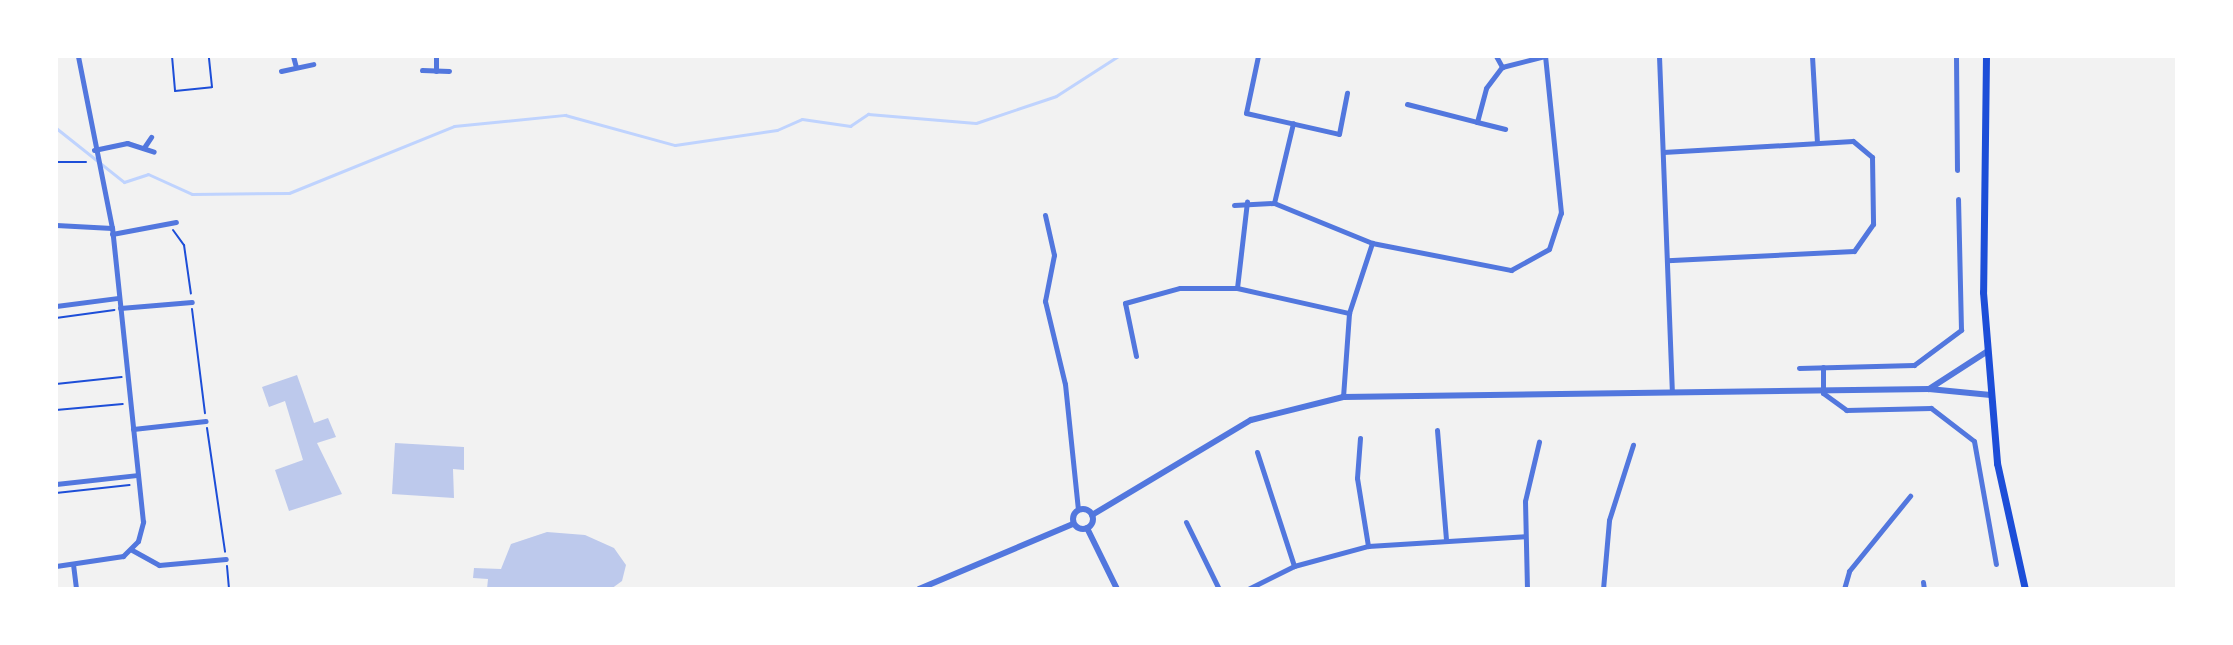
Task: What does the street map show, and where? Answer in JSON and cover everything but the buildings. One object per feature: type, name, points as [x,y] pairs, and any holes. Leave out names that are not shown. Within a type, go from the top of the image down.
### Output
[{"type":"main road","points":[[1986,56],[1991,395],[2008,532],[2025,589]]},
{"type":"street","points":[[78,56],[112,231],[143,522],[132,550]]},
{"type":"street","points":[[293,56],[296,67]]},
{"type":"street","points":[[436,56],[436,71]]},
{"type":"street","points":[[1258,56],[1246,113],[1339,134],[1347,93]]},
{"type":"street","points":[[1496,56],[1502,67]]},
{"type":"street","points":[[1234,205],[1274,203],[1372,243],[1511,270],[1549,249],[1561,213],[1545,56],[1502,67],[1486,88],[1477,122]]},
{"type":"street","points":[[1659,56],[1672,391]]},
{"type":"street","points":[[1812,56],[1817,143]]},
{"type":"street","points":[[1956,56],[1957,170]]},
{"type":"street","points":[[281,71],[313,64]]},
{"type":"street","points":[[422,70],[449,71]]},
{"type":"street","points":[[1407,104],[1505,129]]},
{"type":"street","points":[[1274,203],[1293,123]]},
{"type":"street","points":[[145,146],[151,137]]},
{"type":"street","points":[[1663,152],[1853,141],[1872,157],[1873,224],[1854,251],[1667,260]]},
{"type":"street","points":[[95,153],[145,146],[154,152]]},
{"type":"street","points":[[1799,368],[1914,365],[1961,330],[1958,199]]},
{"type":"street","points":[[1237,288],[1247,202]]},
{"type":"street","points":[[1045,215],[1054,255],[1045,301],[1065,384],[1069,482],[1078,509],[1073,524]]},
{"type":"street","points":[[56,225],[112,231],[176,222]]},
{"type":"street","points":[[1343,397],[1349,313],[1372,243]]},
{"type":"street","points":[[1136,356],[1125,303],[1180,288],[1237,288],[1349,313]]},
{"type":"street","points":[[56,306],[119,298]]},
{"type":"street","points":[[120,308],[192,302]]},
{"type":"street","points":[[1929,389],[1988,351]]},
{"type":"street","points":[[1823,367],[1823,393]]},
{"type":"street","points":[[1117,589],[1087,528],[1092,515],[1239,426],[1343,397],[1672,391],[1823,393],[1929,389],[1991,395]]},
{"type":"street","points":[[1823,393],[1846,410],[1931,408],[1974,441],[1996,564]]},
{"type":"street","points":[[133,429],[206,421]]},
{"type":"street","points":[[1437,430],[1446,540]]},
{"type":"street","points":[[1360,438],[1357,478],[1368,546]]},
{"type":"street","points":[[1527,589],[1525,536],[1539,442]]},
{"type":"street","points":[[1603,589],[1609,520],[1633,445]]},
{"type":"street","points":[[1257,452],[1294,566]]},
{"type":"street","points":[[56,484],[137,475]]},
{"type":"street","points":[[1844,589],[1849,571],[1910,496]]},
{"type":"street","points":[[1078,509],[1092,515]]},
{"type":"street","points":[[1186,522],[1219,589]]},
{"type":"street","points":[[919,589],[1073,524],[1087,528]]},
{"type":"street","points":[[1248,589],[1294,566],[1368,546],[1525,536]]},
{"type":"street","points":[[56,566],[132,550],[159,565],[226,559]]},
{"type":"street","points":[[73,564],[76,589]]},
{"type":"path","points":[[172,56],[175,91],[212,87],[209,56]]},
{"type":"path","points":[[56,162],[86,162]]},
{"type":"path","points":[[163,229],[182,237],[229,589]]},
{"type":"path","points":[[56,318],[120,308]]},
{"type":"path","points":[[56,384],[127,376]]},
{"type":"path","points":[[56,410],[130,404]]},
{"type":"path","points":[[56,493],[138,484]]},
{"type":"waterway","points":[[56,128],[124,182],[148,174],[192,194],[289,193],[454,126],[565,115],[675,145],[777,130],[802,119],[850,126],[868,114],[976,123],[1056,96],[1118,56]]}]
